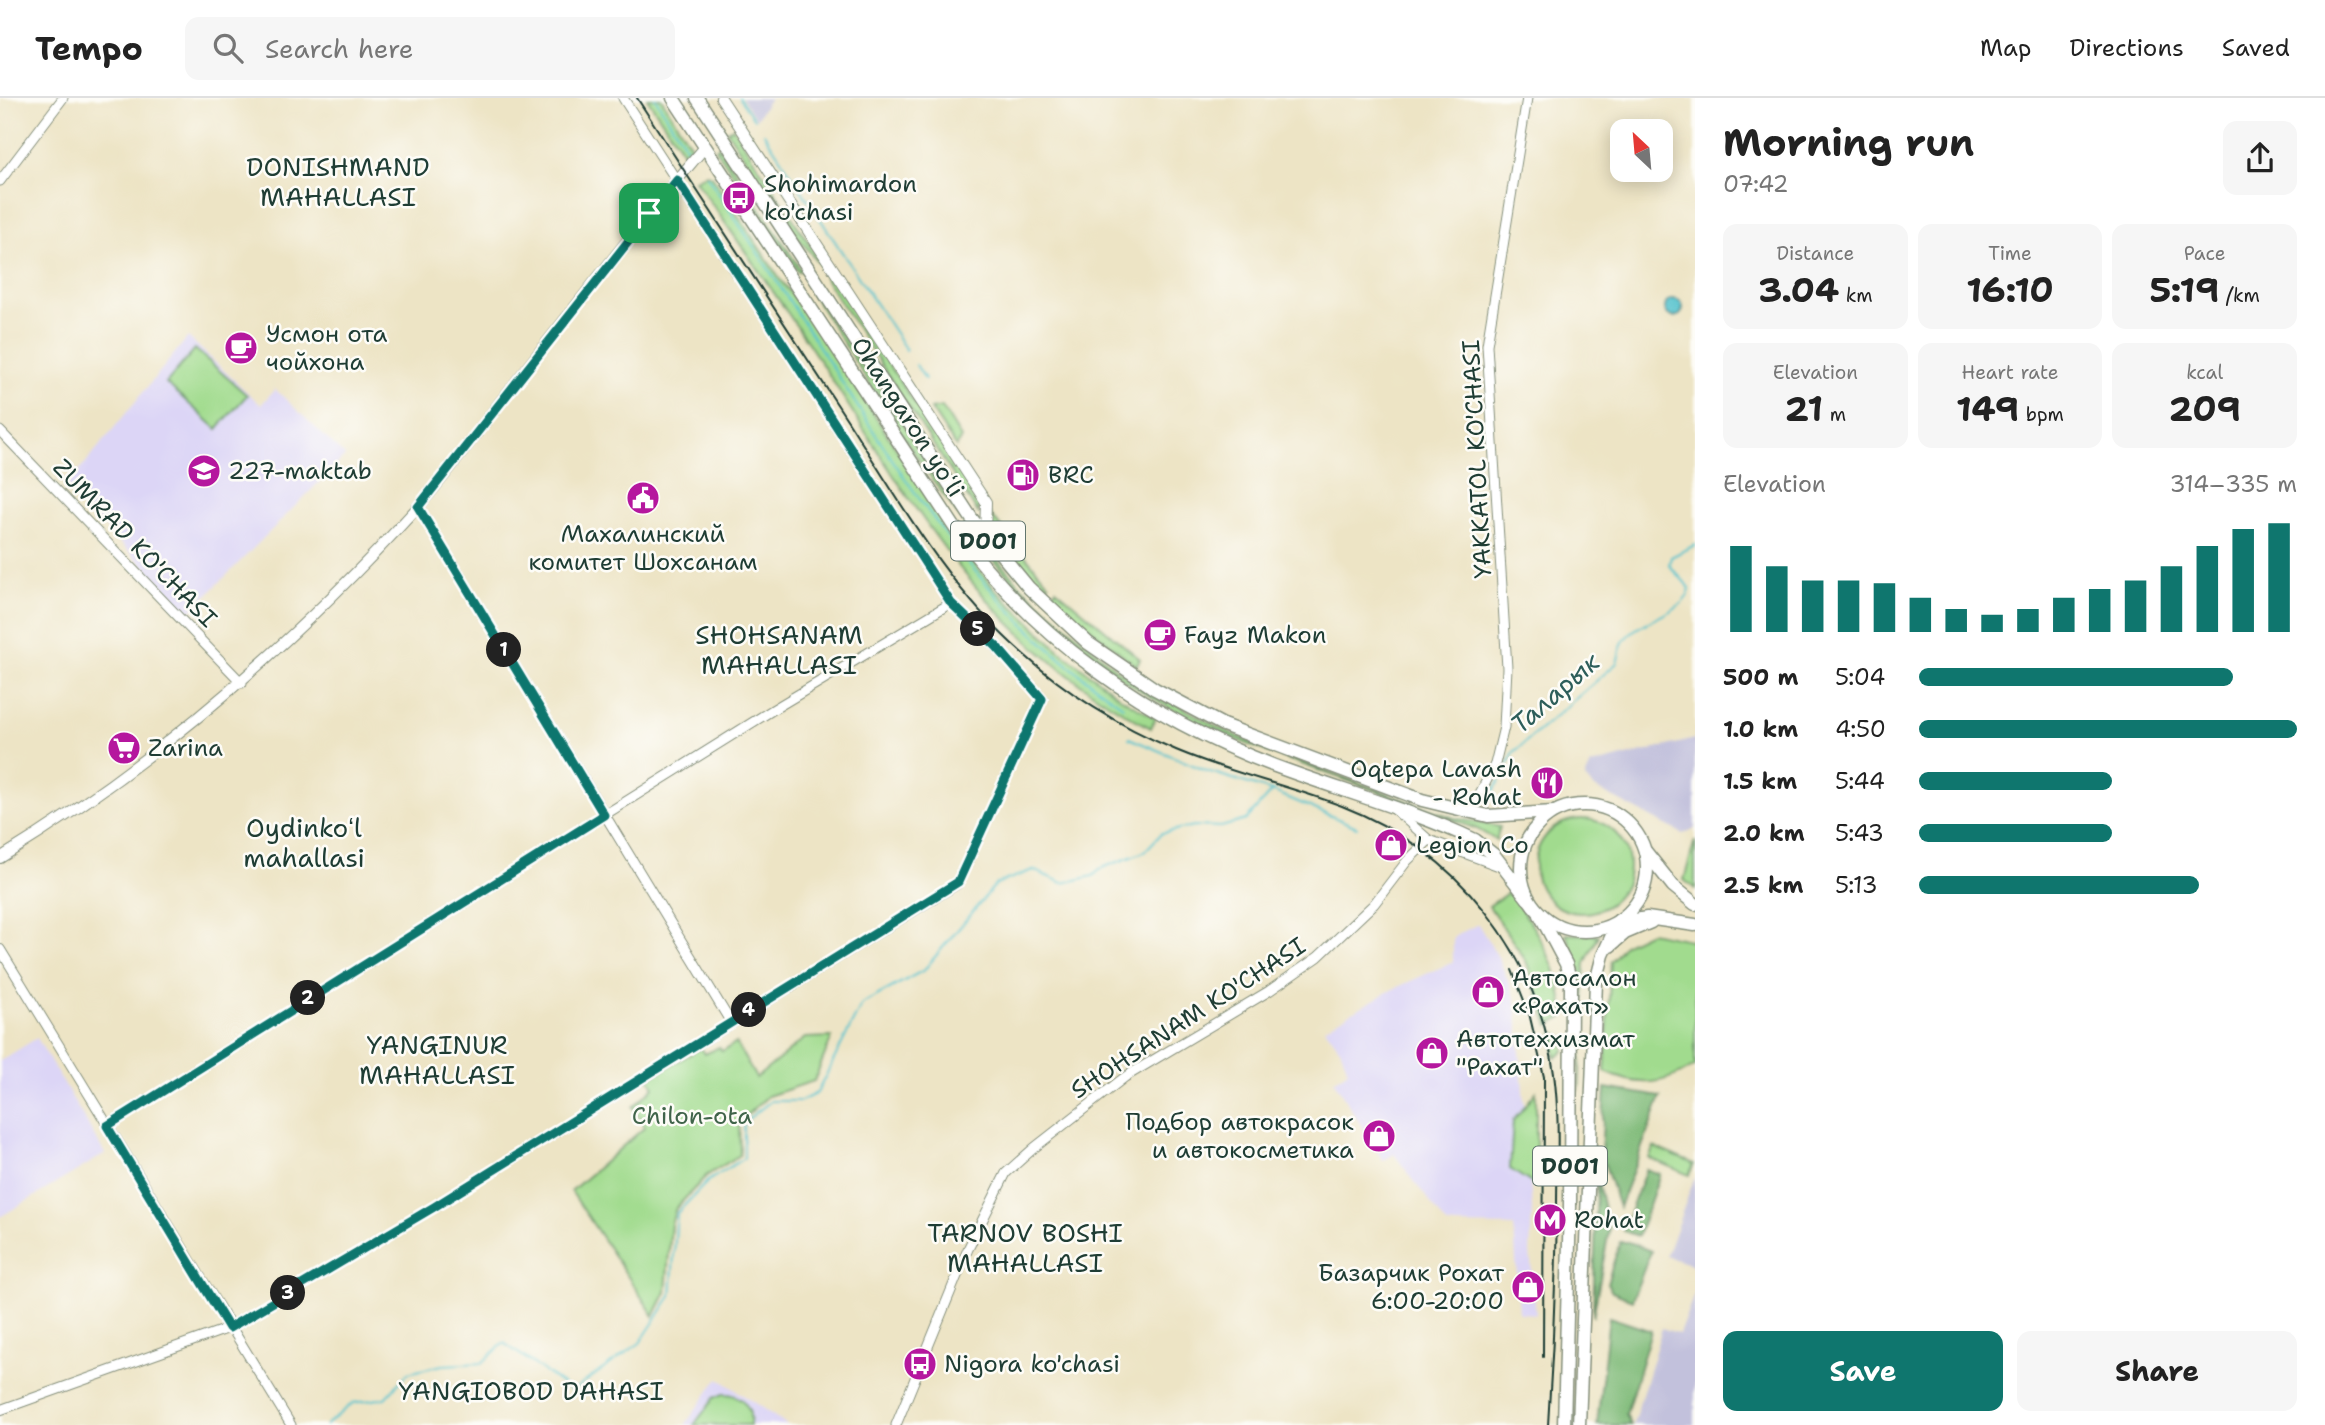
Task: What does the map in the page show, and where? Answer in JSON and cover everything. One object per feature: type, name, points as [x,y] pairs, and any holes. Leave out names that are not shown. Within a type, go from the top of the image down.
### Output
[{"type":"highway","name":"Ohangaron yoʻli","points":[[673,98],[962,537],[1015,598],[1069,649],[1130,695],[1215,741],[1475,840],[1491,851],[1528,898]]},
{"type":"highway","name":"Ohangaron yoʻli","points":[[697,98],[985,536],[1023,581],[1071,628],[1106,657],[1155,689],[1257,739],[1422,800],[1470,813],[1510,817],[1554,813]]},
{"type":"highway","points":[[705,147],[719,131]]},
{"type":"highway","points":[[796,286],[813,276]]},
{"type":"highway","name":"D001","points":[[1540,915],[1556,926],[1574,931],[1593,931],[1616,923],[1636,904],[1646,875],[1646,852],[1630,825],[1612,812],[1582,805],[1554,813],[1533,830],[1522,854],[1521,881],[1566,964],[1571,983],[1570,1206],[1563,1425]]},
{"type":"highway","points":[[1646,852],[1678,892],[1695,904]]},
{"type":"highway","points":[[1616,923],[1637,918],[1695,925]]},
{"type":"highway","points":[[1603,955],[1618,939],[1634,928],[1669,920]]},
{"type":"highway","name":"D001","points":[[1578,1425],[1594,1008],[1596,982],[1616,923]]},
{"type":"main road","name":"Ohangaron yoʻli","points":[[721,98],[986,502],[985,536]]},
{"type":"main road","points":[[0,858],[121,778],[242,682],[418,507],[705,147]]},
{"type":"street","points":[[0,181],[63,98]]},
{"type":"street","points":[[0,1410],[229,1328],[434,1207],[958,882],[1042,699],[997,647],[951,603],[623,98]]},
{"type":"street","name":"YAKKATOL KO'CHASI","points":[[1470,813],[1495,764],[1504,727],[1507,667],[1487,345],[1527,98]]},
{"type":"street","name":"ZUMRAD KO'CHASI","points":[[0,431],[242,682]]},
{"type":"street","points":[[418,507],[730,1021]]},
{"type":"street","points":[[107,1126],[604,815],[951,603]]},
{"type":"street","points":[[1394,810],[1429,840],[1504,867]]},
{"type":"street","name":"SHOHSANAM KO'CHASI","points":[[896,1425],[968,1249],[1006,1174],[1034,1147],[1125,1076],[1269,991],[1318,957],[1374,904],[1429,840]]},
{"type":"street","points":[[0,949],[229,1328],[291,1425]]},
{"type":"shaded area","points":[[742,98],[770,98],[756,119]]},
{"type":"shaded area","name":"227-maktab","points":[[188,337],[261,405],[275,389],[345,456],[189,613],[66,487]]},
{"type":"shaded area","points":[[1695,739],[1695,828],[1683,834],[1593,787],[1585,778],[1591,765]]},
{"type":"shaded area","points":[[1478,924],[1498,957],[1516,1000],[1532,1208],[1530,1252],[1536,1314],[1519,1313],[1514,1226],[1447,1225],[1394,1154],[1383,1161],[1334,1081],[1348,1071],[1341,1050],[1325,1028],[1391,990],[1453,962],[1453,937]]},
{"type":"shaded area","points":[[37,1038],[105,1154],[0,1217],[0,1061]]},
{"type":"shaded area","points":[[1695,1177],[1695,1266],[1666,1256]]},
{"type":"shaded area","points":[[1695,1292],[1695,1425],[1633,1425],[1662,1328],[1679,1334]]},
{"type":"shaded area","points":[[718,1378],[787,1425],[685,1425]]},
{"type":"green space","points":[[647,98],[661,98],[691,146],[683,152]]},
{"type":"green space","points":[[733,128],[981,504],[978,513],[826,280],[823,269],[797,236],[727,131]]},
{"type":"green space","points":[[719,146],[801,270],[798,272],[716,149]]},
{"type":"green space","points":[[706,174],[712,176],[781,281],[807,313],[961,547],[996,590],[1060,651],[1120,697],[1155,718],[1151,728],[1095,695],[1046,657],[1003,617],[964,573],[929,527],[795,324],[695,180]]},
{"type":"green space","points":[[815,292],[980,540],[1023,588],[1117,670],[1217,727],[1262,747],[1454,818],[1500,827],[1496,840],[1477,829],[1279,756],[1196,722],[1144,693],[1090,655],[1041,612],[997,564],[957,513],[812,294]]},
{"type":"green space","points":[[195,349],[247,395],[217,429],[166,383]]},
{"type":"green space","points":[[942,407],[961,438],[956,447],[931,409]]},
{"type":"green space","points":[[990,514],[1049,584],[1044,589],[992,531]]},
{"type":"green space","points":[[1056,589],[1140,659],[1136,666],[1050,596]]},
{"type":"green space","points":[[1582,819],[1600,823],[1615,833],[1625,848],[1629,866],[1625,884],[1615,899],[1600,909],[1582,913],[1564,909],[1549,899],[1539,884],[1535,866],[1539,848],[1549,833],[1564,823]]},
{"type":"green space","points":[[1695,840],[1695,889],[1684,880]]},
{"type":"green space","points":[[1509,892],[1538,935],[1559,982],[1564,1017],[1549,1025],[1526,961],[1489,906]]},
{"type":"green space","points":[[1650,932],[1695,941],[1695,1066],[1672,1077],[1640,1082],[1605,1072],[1611,962],[1625,944]]},
{"type":"green space","points":[[1566,934],[1599,935],[1585,963],[1579,1091],[1580,969]]},
{"type":"green space","points":[[1555,1032],[1564,1037],[1564,1051],[1556,1058],[1552,1036]]},
{"type":"green space","name":"Chilon-ota","points":[[832,1037],[814,1081],[768,1096],[739,1122],[740,1155],[706,1176],[676,1208],[671,1224],[666,1292],[654,1316],[571,1191],[645,1127],[633,1107],[654,1087],[649,1078],[701,1048],[705,1054],[719,1047],[722,1051],[736,1043],[756,1078],[805,1038]]},
{"type":"green space","points":[[1605,1088],[1661,1097],[1619,1207],[1601,1153]]},
{"type":"green space","points":[[1536,1092],[1536,1186],[1510,1169],[1513,1121]]},
{"type":"green space","points":[[1654,1147],[1694,1164],[1689,1175],[1649,1158]]},
{"type":"green space","points":[[1646,1169],[1660,1174],[1638,1236],[1623,1231]]},
{"type":"green space","points":[[1597,1179],[1609,1230],[1593,1317]]},
{"type":"green space","points":[[1620,1242],[1628,1242],[1651,1251],[1632,1300],[1612,1292],[1607,1283]]},
{"type":"green space","points":[[1609,1317],[1651,1331],[1626,1414],[1631,1425],[1597,1425]]},
{"type":"green space","points":[[723,1394],[735,1396],[744,1402],[750,1412],[750,1425],[694,1425],[714,1398]]},
{"type":"water","points":[[1674,299],[1680,302],[1683,308],[1680,314],[1674,317],[1668,314],[1665,308],[1668,302]]},
{"type":"waterway","points":[[655,98],[687,148]]},
{"type":"waterway","points":[[739,98],[754,119]]},
{"type":"waterway","points":[[764,133],[906,350]]},
{"type":"waterway","points":[[707,176],[930,514],[998,597],[1036,636],[1077,672],[1123,706]]},
{"type":"waterway","points":[[916,365],[925,379]]},
{"type":"waterway","name":"Таларык","points":[[1493,793],[1514,752],[1617,663],[1623,642],[1630,634],[1672,610],[1687,597],[1690,588],[1669,565],[1671,557],[1695,545]]},
{"type":"waterway","points":[[1129,738],[1207,771],[1272,791]]},
{"type":"waterway","name":"Таларык","points":[[326,1425],[353,1403],[385,1398],[408,1373],[442,1365],[482,1363],[504,1343],[572,1391],[640,1343],[671,1296],[677,1213],[708,1181],[744,1158],[744,1122],[771,1101],[801,1101],[817,1093],[862,1004],[924,970],[996,884],[1033,870],[1063,883],[1093,876],[1102,868],[1144,852],[1162,833],[1194,826],[1221,827],[1246,820],[1272,791],[1357,827]]},
{"type":"railway","points":[[637,98],[906,513],[948,572],[995,627],[1056,681],[1094,707],[1155,741],[1196,758],[1342,806],[1383,825],[1421,850],[1455,878],[1485,911],[1510,947],[1530,987],[1545,1029],[1556,1090],[1557,1233],[1548,1425]]},
{"type":"railway","points":[[1512,970],[1529,1013],[1544,1077],[1543,1357]]},
{"type":"place","name":"Shohimardon ko'chasi","points":[[739,198]]},
{"type":"place","name":"Усмон ота чойхона","points":[[241,348]]},
{"type":"place","name":"227-maktab","points":[[204,471]]},
{"type":"place","name":"BRC","points":[[1023,475]]},
{"type":"place","name":"Махалинский комитет Шохcанам","points":[[643,498]]},
{"type":"place","name":"Fayz Makon","points":[[1160,635]]},
{"type":"place","name":"Zarina","points":[[124,748]]},
{"type":"place","name":"Oqtepa Lavash - Rohat","points":[[1547,783]]},
{"type":"place","name":"Legion Co","points":[[1391,845]]},
{"type":"place","name":"Автосалон «Рахат»","points":[[1488,992]]},
{"type":"place","name":"Автотеххизмат \"Рахат\"","points":[[1432,1053]]},
{"type":"place","name":"Подбор автокрасок и автокосметика","points":[[1379,1136]]},
{"type":"place","name":"Rohat","points":[[1550,1220]]},
{"type":"place","name":"Базарчик Рохат 6:00-20:00","points":[[1528,1287]]},
{"type":"place","name":"Nigora ko'chasi","points":[[920,1364]]},
{"type":"district","name":"DONISHMAND MAHALLASI","points":[[338,182]]},
{"type":"district","name":"SHOHSANAM MAHALLASI","points":[[779,650]]},
{"type":"district","name":"Oydinkoʻl mahallasi","points":[[304,843]]},
{"type":"district","name":"YANGINUR MAHALLASI","points":[[437,1060]]},
{"type":"district","name":"TARNOV BOSHI MAHALLASI","points":[[1025,1248]]},
{"type":"district","name":"YANGIOBOD DAHASI","points":[[531,1391]]},
{"type":"route","points":[[677,180],[951,603],[997,647],[1042,699],[958,882],[434,1207],[229,1328],[107,1126],[604,815],[418,507],[649,213],[677,180]]}]
